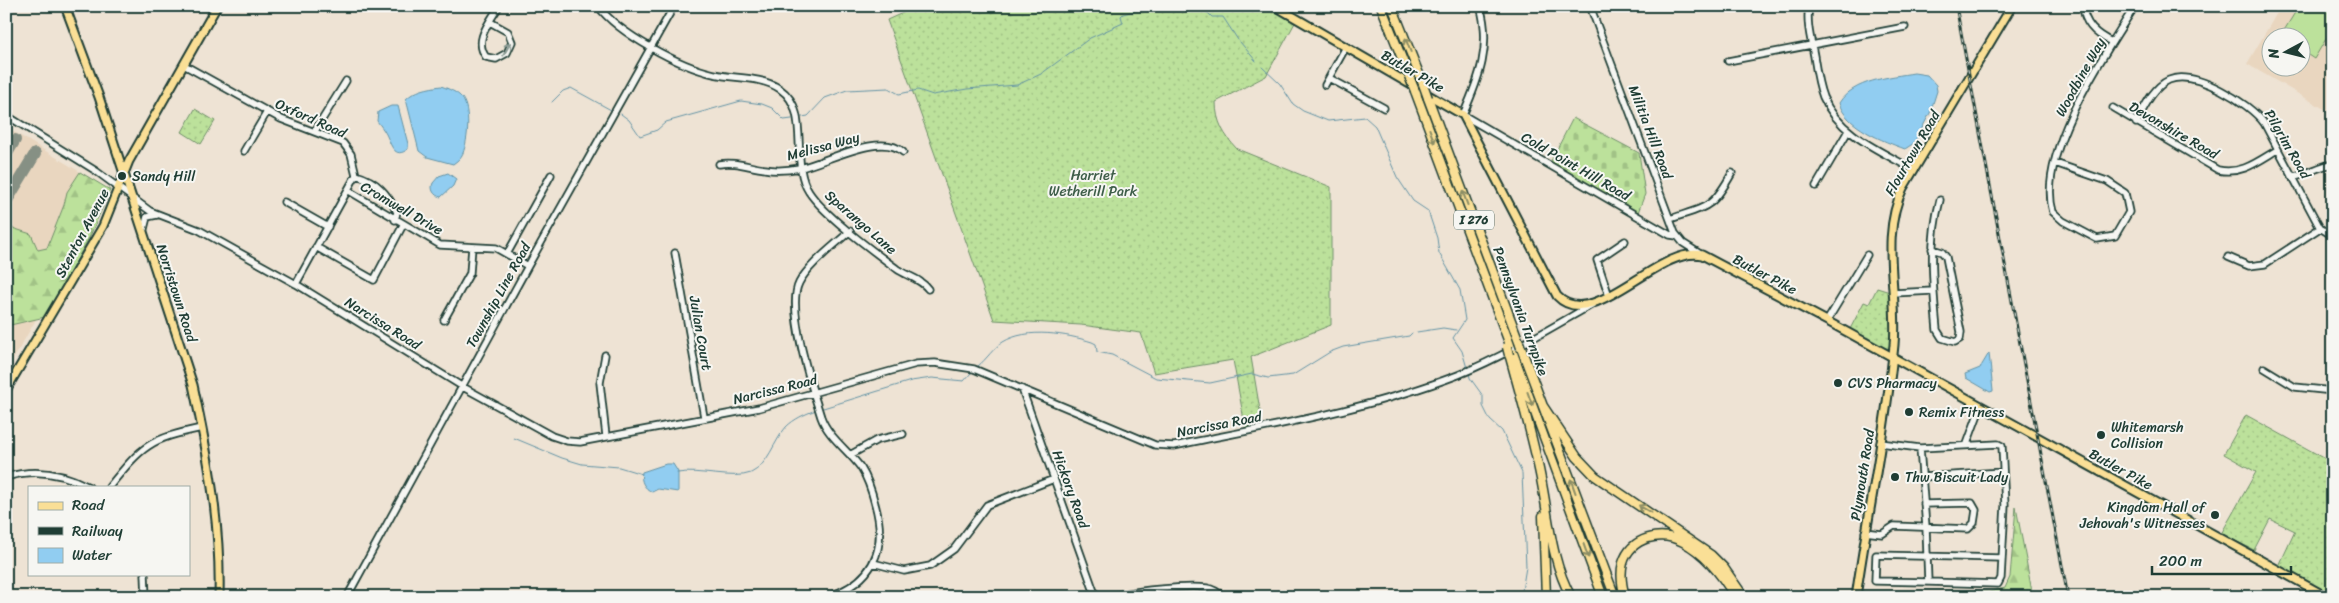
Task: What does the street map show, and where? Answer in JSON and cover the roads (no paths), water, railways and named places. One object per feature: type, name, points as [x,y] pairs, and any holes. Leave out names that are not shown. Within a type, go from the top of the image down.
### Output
[{"type":"highway","name":"Pennsylvania Turnpike","points":[[1381,6],[1415,91],[1603,597]]},
{"type":"highway","name":"Pennsylvania Turnpike","points":[[1392,6],[1423,84],[1614,597]]},
{"type":"highway","points":[[1510,350],[1538,464],[1556,557],[1571,597]]},
{"type":"highway","points":[[1543,406],[1578,457],[1595,476],[1712,555],[1724,568],[1744,597]]},
{"type":"highway","points":[[1538,464],[1544,528],[1546,597]]},
{"type":"highway","points":[[1625,597],[1622,570],[1625,558],[1644,539],[1661,536],[1682,541],[1697,551],[1720,574],[1735,597]]},
{"type":"main road","name":"Norristown Road","points":[[65,6],[99,98],[123,175],[144,231],[193,385],[202,428],[215,521],[219,597]]},
{"type":"main road","name":"Stenton Avenue","points":[[6,390],[103,226],[120,189],[123,175],[217,6]]},
{"type":"main road","name":"Butler Pike","points":[[1275,6],[1462,115]]},
{"type":"main road","name":"Flourtown Road","points":[[1893,358],[1895,324],[1890,242],[1891,226],[1899,196],[2012,6]]},
{"type":"main road","points":[[1462,115],[1558,296],[1567,303],[1575,306],[1596,302],[1672,259],[1688,254],[1702,255]]},
{"type":"main road","name":"Butler Pike","points":[[1702,255],[1827,321],[2327,597]]},
{"type":"main road","name":"Plymouth Road","points":[[1856,597],[1893,358]]},
{"type":"street","points":[[490,22],[508,32],[512,42],[507,54],[496,59],[486,57],[481,47],[482,36],[499,6]]},
{"type":"street","name":"Sparango Lane","points":[[598,6],[614,25],[650,47],[705,72],[766,82],[781,90],[795,110],[801,167],[808,191],[850,231],[898,270],[924,284],[928,289]]},
{"type":"street","name":"Township Line Road","points":[[347,597],[528,266],[674,6]]},
{"type":"street","points":[[1462,115],[1480,73],[1485,54],[1484,24],[1480,6]]},
{"type":"street","name":"Militia Hill Road","points":[[1590,6],[1677,236]]},
{"type":"street","points":[[1809,6],[1808,18],[1822,95],[1837,120],[1848,131],[1914,170]]},
{"type":"street","points":[[2083,6],[2090,27],[2100,36],[2112,42]]},
{"type":"street","name":"Woodbine Way","points":[[2055,163],[2107,181],[2125,193],[2129,212],[2115,236],[2097,239],[2063,221],[2053,212],[2049,191],[2050,176],[2060,140],[2112,42],[2135,6]]},
{"type":"street","points":[[2206,6],[2215,8],[2228,6]]},
{"type":"street","points":[[1728,61],[1905,27]]},
{"type":"street","points":[[1325,85],[1346,47]]},
{"type":"street","name":"Oxford Road","points":[[184,65],[281,119],[343,143],[352,154],[356,175]]},
{"type":"street","name":"Pilgrim Road","points":[[2136,123],[2148,102],[2161,86],[2169,80],[2188,77],[2203,81],[2256,112],[2264,123],[2320,228]]},
{"type":"street","points":[[1329,78],[1384,108]]},
{"type":"street","points":[[315,131],[346,81]]},
{"type":"street","name":"Devonshire Road","points":[[2113,108],[2218,170],[2232,173],[2244,169],[2277,150]]},
{"type":"street","points":[[244,151],[267,112]]},
{"type":"street","name":"Narcissa Road","points":[[6,115],[96,171],[132,198],[159,214],[199,230],[296,284],[463,387],[552,436],[567,441],[580,442],[759,408],[926,363],[974,369],[1155,445],[1168,446],[1342,411],[1468,370],[1596,302]]},
{"type":"street","name":"Cold Point Hill Road","points":[[1462,115],[1670,235],[1677,236]]},
{"type":"street","points":[[1816,186],[1848,131]]},
{"type":"street","name":"Melissa Way","points":[[719,164],[732,162],[772,170],[801,167],[864,147],[894,146],[903,152]]},
{"type":"street","points":[[2292,176],[2303,175],[2320,166],[2333,164]]},
{"type":"street","points":[[1670,219],[1712,204],[1732,173]]},
{"type":"street","points":[[296,284],[349,191],[356,175],[369,179],[386,194],[397,212],[395,220]]},
{"type":"street","points":[[507,254],[551,175]]},
{"type":"street","name":"Cromwell Drive","points":[[349,191],[403,225],[440,245],[496,248],[528,266]]},
{"type":"street","points":[[1932,249],[1942,252],[1946,257],[1961,332],[1960,339],[1955,342],[1942,338],[1938,334],[1933,291],[1932,249],[1934,222],[1940,200]]},
{"type":"street","points":[[284,202],[328,227]]},
{"type":"street","points":[[144,231],[147,217],[151,214],[159,214]]},
{"type":"street","points":[[316,247],[374,280],[403,225]]},
{"type":"street","points":[[2228,257],[2249,266],[2265,264],[2320,228],[2333,236]]},
{"type":"street","points":[[827,597],[842,592],[856,583],[873,563],[879,547],[880,526],[867,478],[823,424],[813,394],[794,311],[795,291],[803,276],[850,231]]},
{"type":"street","points":[[1677,236],[1702,255]]},
{"type":"street","points":[[1609,296],[1597,260],[1625,242]]},
{"type":"street","points":[[444,320],[470,273],[472,247]]},
{"type":"street","name":"Julian Court","points":[[675,253],[704,417]]},
{"type":"street","points":[[1827,321],[1867,255]]},
{"type":"street","points":[[1894,293],[1933,291]]},
{"type":"street","points":[[605,355],[600,383],[606,436]]},
{"type":"street","points":[[2264,368],[2295,387],[2333,391]]},
{"type":"street","name":"Hickory Road","points":[[1022,389],[1096,597]]},
{"type":"street","points":[[1967,444],[1981,406]]},
{"type":"street","points":[[110,486],[130,460],[149,444],[175,434],[202,428]]},
{"type":"street","points":[[850,455],[877,440],[903,434]]},
{"type":"street","points":[[1880,443],[1920,448],[1967,444],[1998,444],[2002,446],[2005,505],[2001,578],[1998,584],[1875,581],[1876,555],[2001,558]]},
{"type":"street","points":[[1920,448],[1928,582]]},
{"type":"street","points":[[6,477],[30,471],[46,472],[87,486]]},
{"type":"street","points":[[1922,477],[2003,472]]},
{"type":"street","points":[[873,563],[904,571],[930,566],[954,549],[987,506],[1054,479]]},
{"type":"street","points":[[1865,532],[1882,534],[1894,526],[1968,529],[1974,523],[1976,510],[1972,503],[1924,504]]},
{"type":"street","points":[[145,576],[146,597]]},
{"type":"street","points":[[1110,597],[1130,592],[1200,588],[1213,590],[1224,597]]},
{"type":"water","points":[[1914,73],[1927,75],[1936,85],[1937,91],[1930,113],[1914,143],[1905,149],[1866,132],[1843,112],[1839,103],[1853,89],[1873,81]]},
{"type":"water","points":[[441,86],[460,96],[467,110],[468,125],[465,147],[461,156],[453,164],[427,157],[419,151],[406,99],[418,91]]},
{"type":"water","points":[[391,106],[398,106],[408,144],[408,149],[399,153],[391,146],[385,132],[377,121],[378,112]]},
{"type":"water","points":[[448,173],[456,179],[453,186],[441,197],[432,190],[432,185],[439,176]]},
{"type":"water","points":[[1989,353],[1993,391],[1990,392],[1966,378],[1965,374],[1980,368]]},
{"type":"water","points":[[666,464],[673,464],[678,472],[678,492],[658,489],[652,492],[643,484],[642,472]]},
{"type":"waterway","points":[[802,117],[808,116],[825,98],[847,90],[888,88],[899,94],[918,90],[933,95],[967,89],[1017,85],[1041,74],[1090,38],[1123,23],[1121,16],[1123,14],[1152,6]]},
{"type":"waterway","points":[[1191,6],[1208,13],[1212,17],[1223,17],[1238,40]]},
{"type":"waterway","points":[[1240,42],[1256,61]]},
{"type":"waterway","points":[[1262,67],[1280,84],[1293,104],[1303,111],[1328,121],[1365,117],[1375,126],[1397,177],[1413,201],[1428,211],[1437,238],[1439,253],[1460,290],[1465,320],[1453,338],[1462,351],[1467,368]]},
{"type":"waterway","points":[[552,102],[563,91],[571,88],[611,110]]},
{"type":"waterway","points":[[621,114],[629,120],[640,136],[657,130],[666,122],[741,101],[762,104],[772,108],[784,120],[792,119]]},
{"type":"waterway","points":[[1417,332],[1443,328],[1456,330]]},
{"type":"waterway","points":[[978,366],[999,344],[1013,337],[1047,333],[1092,342],[1096,344],[1097,352],[1112,355],[1156,378],[1210,383],[1252,374],[1268,378],[1293,375],[1330,352],[1343,347],[1409,336],[1412,333]]},
{"type":"waterway","points":[[1469,372],[1470,378],[1483,396],[1483,406],[1490,420],[1502,431],[1522,473],[1526,567],[1521,597]]},
{"type":"waterway","points":[[820,409],[911,381],[932,378],[964,381],[971,373]]},
{"type":"waterway","points":[[677,473],[695,472],[735,475],[751,473],[766,459],[786,427],[800,417],[816,410]]},
{"type":"waterway","points":[[514,438],[562,458],[582,464],[619,467],[642,474]]},
{"type":"waterway","points":[[1522,593],[1526,597]]},
{"type":"railway","points":[[1956,6],[2068,597]]},
{"type":"place","name":"Sandy Hill","points":[[122,176]]},
{"type":"place","name":"CVS Pharmacy","points":[[1838,383]]},
{"type":"place","name":"Remix Fitness","points":[[1909,412]]},
{"type":"place","name":"Whitemarsh Collision","points":[[2101,435]]},
{"type":"place","name":"Thw Biscuit Lady","points":[[1895,477]]},
{"type":"place","name":"Kingdom Hall of Jehovah's Witnesses","points":[[2215,515]]},
{"type":"park label","name":"Harriet Wetherill Park","points":[[1093,184]]}]
